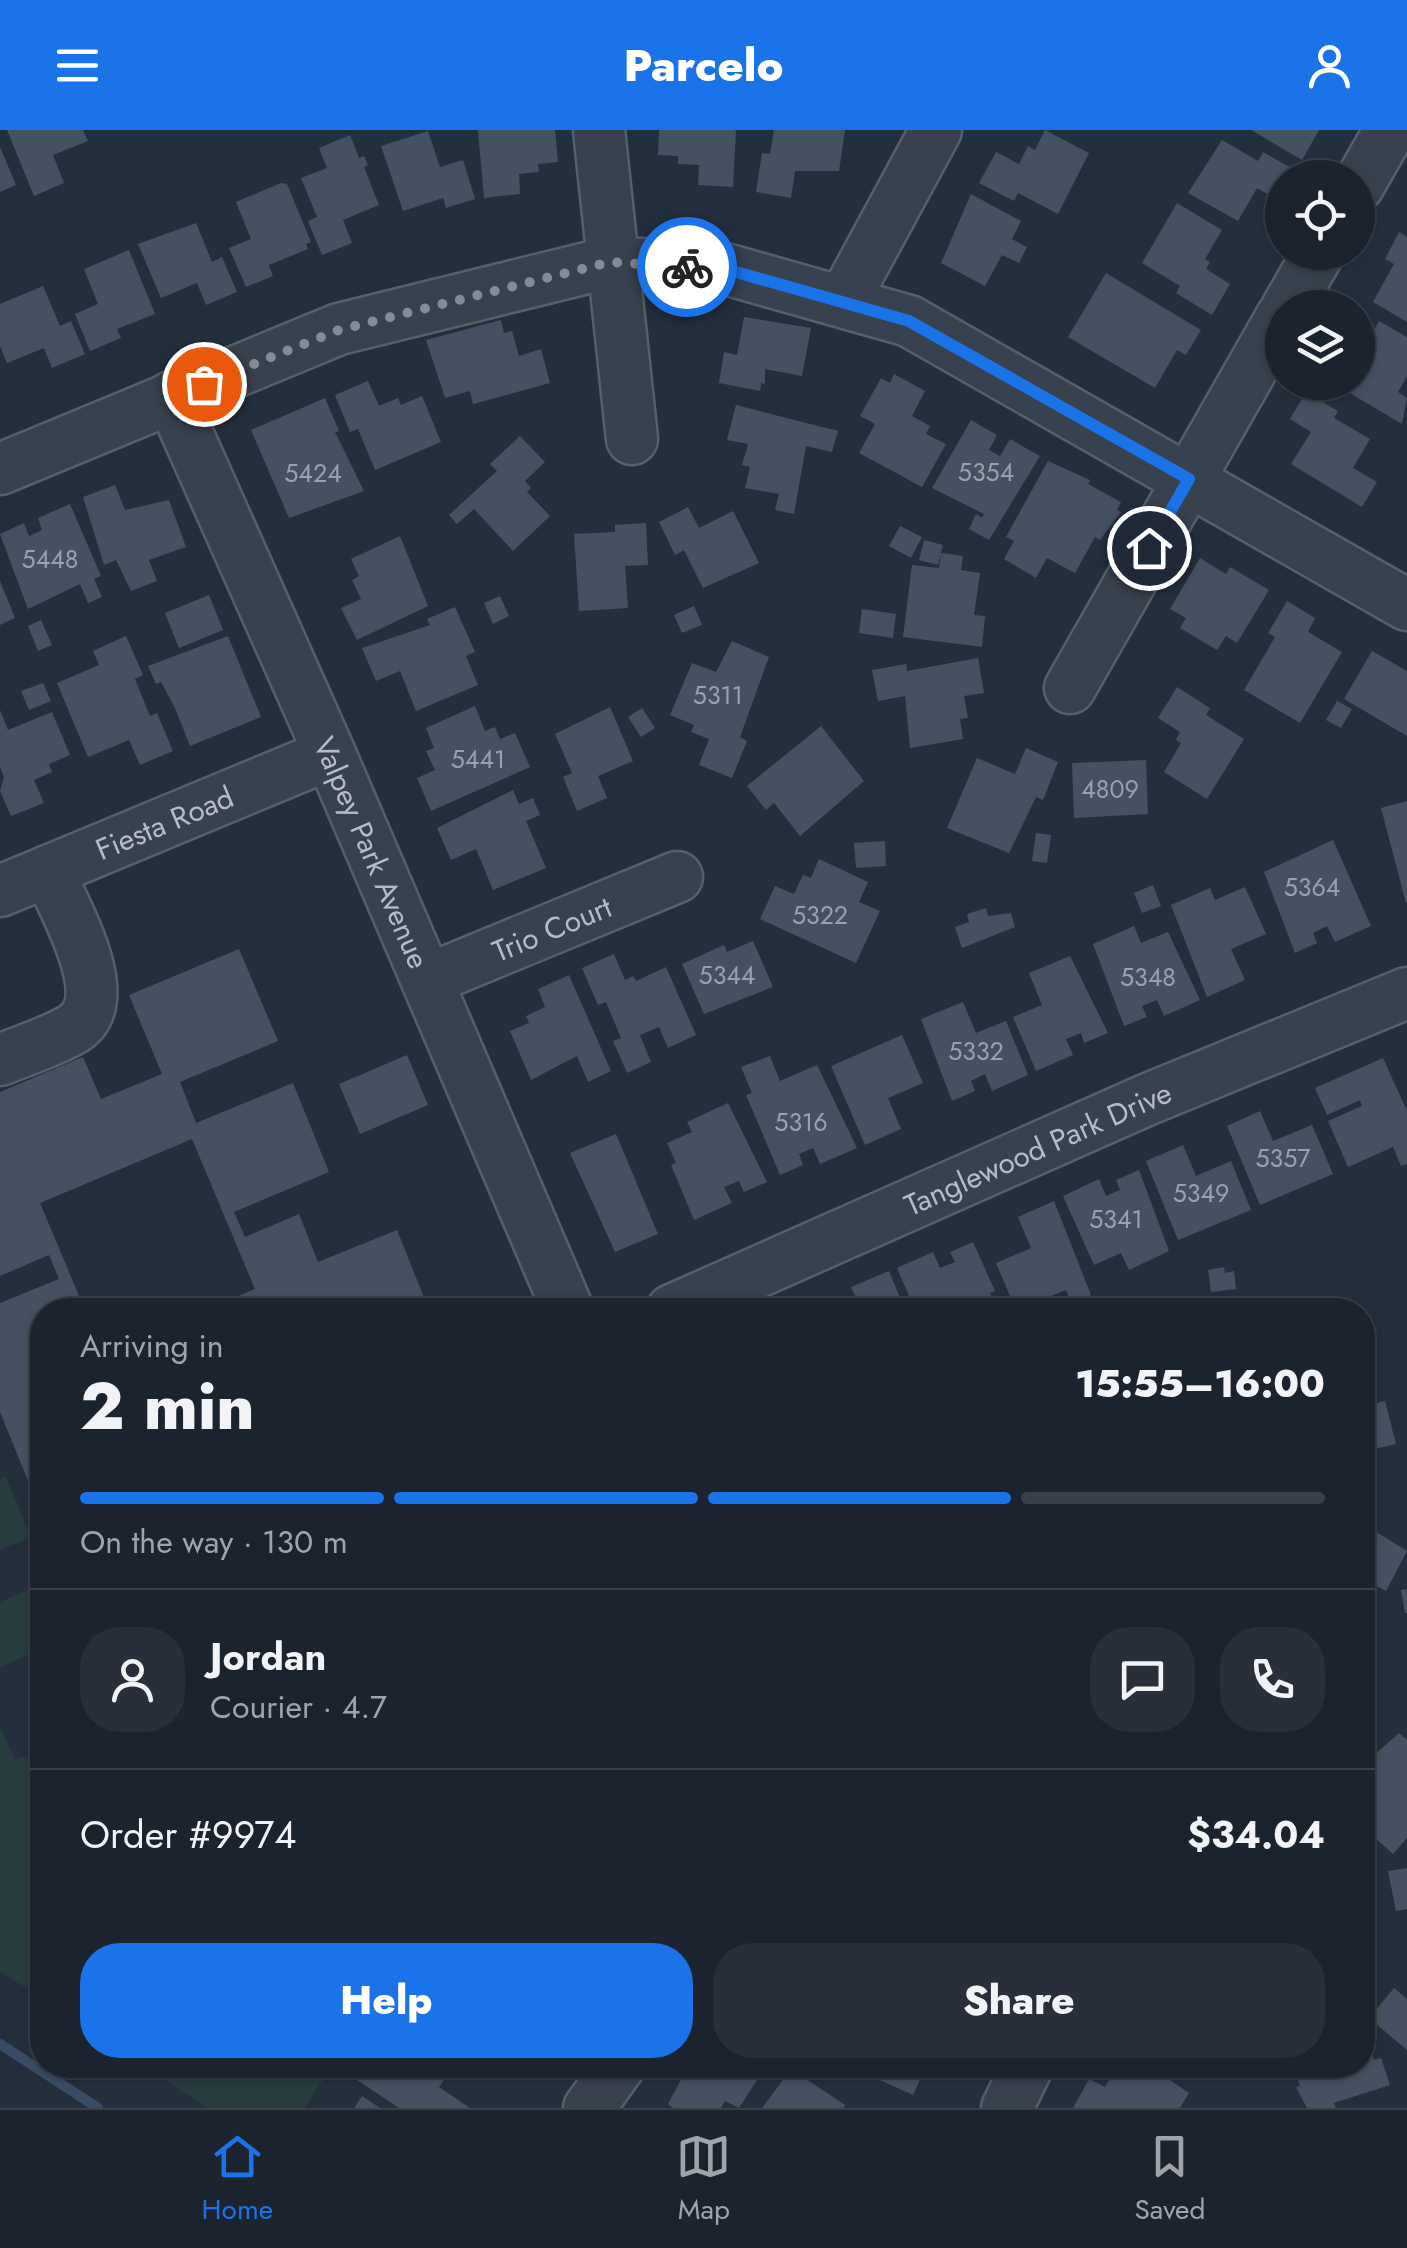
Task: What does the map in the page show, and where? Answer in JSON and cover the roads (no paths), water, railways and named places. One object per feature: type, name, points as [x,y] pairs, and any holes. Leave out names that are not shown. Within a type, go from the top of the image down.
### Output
[{"type":"street","points":[[599,130],[610,262],[632,439]]},
{"type":"street","points":[[844,300],[936,130]]},
{"type":"street","points":[[1373,160],[1390,130]]},
{"type":"street","points":[[0,468],[339,330],[610,262],[729,270],[909,321],[1407,605]]},
{"type":"street","points":[[1070,688],[1265,346]]},
{"type":"street","name":"Valpey Park Avenue","points":[[171,397],[330,754],[563,1298]]},
{"type":"street","name":"Fiesta Road","points":[[0,891],[48,871],[125,861],[330,754]]},
{"type":"street","points":[[0,1060],[77,1028],[93,1003],[92,977],[48,871]]},
{"type":"street","name":"Trio Court","points":[[426,980],[677,877]]},
{"type":"street","name":"Tanglewood Park Drive","points":[[699,1298],[1146,1100],[1407,993]]},
{"type":"street","points":[[589,2108],[611,2078]]},
{"type":"street","points":[[1007,2108],[1022,2078]]},
{"type":"waterway","points":[[0,2044],[30,2064]]},
{"type":"waterway","points":[[52,2078],[98,2108]]}]
